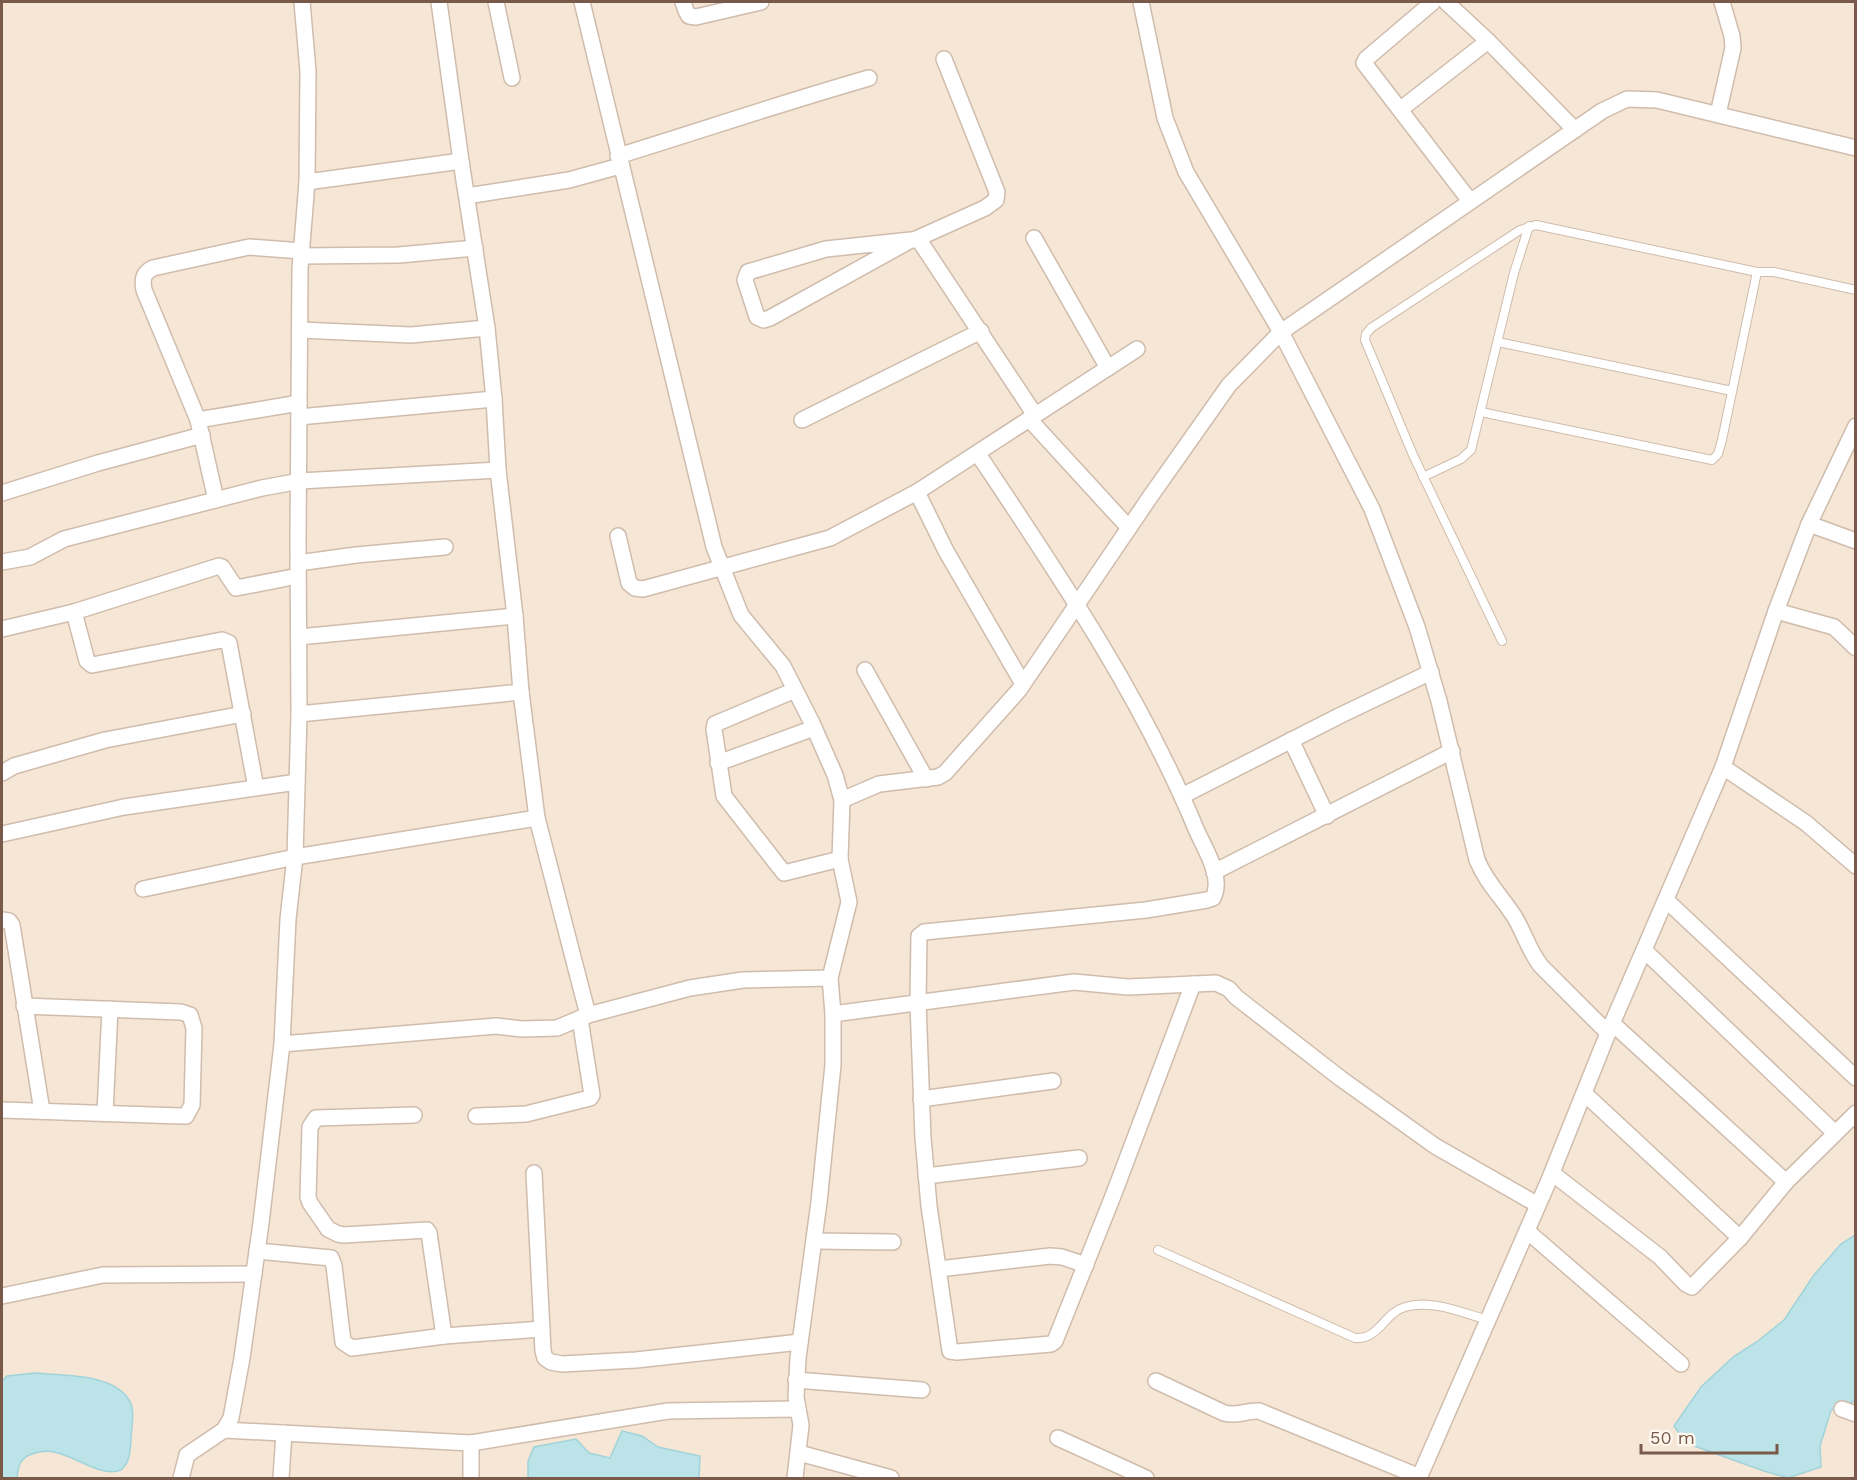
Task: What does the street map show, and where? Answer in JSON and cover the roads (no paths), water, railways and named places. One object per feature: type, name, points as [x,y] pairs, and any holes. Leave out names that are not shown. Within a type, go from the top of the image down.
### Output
[{"type":"street","points":[[182,1479],[183,1466],[190,1452],[224,1430],[231,1418],[254,1274],[282,1044],[288,919],[295,857],[299,714],[301,253],[307,182],[308,71],[302,2]]},
{"type":"street","points":[[439,2],[460,161],[487,328],[498,470],[515,616],[521,692],[537,818],[584,1017],[592,1095],[582,1102],[526,1114],[476,1116]]},
{"type":"street","points":[[496,2],[512,78]]},
{"type":"street","points":[[582,2],[714,547],[741,615],[783,666],[835,775],[842,800],[840,859],[849,902],[830,978],[833,1065],[796,1380],[796,1397],[801,1425],[795,1479]]},
{"type":"street","points":[[683,2],[689,16],[696,17],[761,2]]},
{"type":"street","points":[[1141,2],[1165,118],[1186,172],[1281,332],[1372,509],[1417,627],[1431,672],[1477,860],[1483,875],[1514,915],[1534,957],[1541,966],[1786,1182]]},
{"type":"street","points":[[1433,2],[1365,61],[1366,68],[1401,109],[1470,201]]},
{"type":"street","points":[[1446,2],[1488,40],[1575,130]]},
{"type":"street","points":[[1718,114],[1733,48],[1732,36],[1722,2]]},
{"type":"street","points":[[1401,109],[1488,40]]},
{"type":"street","points":[[944,58],[997,192],[996,200],[985,208],[913,240],[770,318],[764,320],[757,317],[745,280],[748,272],[826,249],[913,240],[922,243],[981,331],[1032,417],[1129,528]]},
{"type":"street","points":[[467,196],[569,180],[785,102],[869,78]]},
{"type":"street","points":[[842,800],[879,784],[938,777],[945,773],[1023,684],[1229,385],[1281,332],[1602,111],[1627,99],[1657,100],[1856,148]]},
{"type":"street","points":[[307,182],[460,161]]},
{"type":"street","points":[[1034,238],[1108,368]]},
{"type":"street","points":[[216,500],[200,428],[144,290],[142,281],[144,275],[153,268],[249,247],[301,253],[399,255],[475,248]]},
{"type":"street","points":[[300,330],[411,335],[487,328]]},
{"type":"street","points":[[802,420],[981,331]]},
{"type":"street","points":[[618,536],[629,583],[636,588],[643,589],[830,538],[917,492],[1137,350]]},
{"type":"street","points":[[2,493],[200,428],[299,410],[494,399]]},
{"type":"street","points":[[1156,1381],[1233,1416],[1252,1410],[1258,1411],[1420,1478],[1552,1173],[1610,1028],[1723,767],[1776,611],[1809,524],[1856,426]]},
{"type":"street","points":[[978,454],[1078,605],[1136,702],[1182,796],[1214,872],[1215,893],[1213,898],[1207,900],[1146,910],[921,934],[918,1003],[926,1176],[948,1348],[953,1352],[1053,1343],[1086,1265],[1193,984]]},
{"type":"street","points":[[2,562],[30,557],[64,539],[300,481],[498,470]]},
{"type":"street","points":[[917,492],[946,551],[1023,684]]},
{"type":"street","points":[[1809,524],[1856,541]]},
{"type":"street","points":[[2,629],[74,612],[219,566],[236,588],[356,555],[445,547]]},
{"type":"street","points":[[1776,611],[1834,627],[1856,648]]},
{"type":"street","points":[[74,612],[87,661],[92,665],[226,640],[231,649],[256,788]]},
{"type":"street","points":[[299,637],[515,616]]},
{"type":"street","points":[[865,670],[926,779]]},
{"type":"street","points":[[1182,796],[1431,672]]},
{"type":"street","points":[[795,690],[715,724],[718,763],[724,796],[783,872],[788,873],[840,859]]},
{"type":"street","points":[[299,714],[521,692]]},
{"type":"street","points":[[2,773],[14,766],[105,740],[243,714]]},
{"type":"street","points":[[718,763],[814,728]]},
{"type":"street","points":[[1291,740],[1327,816]]},
{"type":"street","points":[[1214,872],[1452,751]]},
{"type":"street","points":[[1723,767],[1806,823],[1856,866]]},
{"type":"street","points":[[2,834],[124,807],[297,783]]},
{"type":"street","points":[[143,889],[295,857],[537,818]]},
{"type":"street","points":[[1666,900],[1856,1078]]},
{"type":"street","points":[[2,920],[9,921],[12,925],[42,1111]]},
{"type":"street","points":[[1645,951],[1835,1133]]},
{"type":"street","points":[[282,1044],[496,1026],[539,1030],[557,1029],[584,1017],[690,988],[743,980],[830,978]]},
{"type":"street","points":[[833,1014],[1074,982],[1128,987],[1216,983],[1229,989],[1236,998],[1340,1078],[1435,1146],[1538,1205]]},
{"type":"street","points":[[2,1110],[186,1116],[192,1105],[194,1028],[190,1015],[181,1012],[24,1006]]},
{"type":"street","points":[[105,1113],[110,1010]]},
{"type":"street","points":[[921,1099],[1053,1081]]},
{"type":"street","points":[[1585,1094],[1740,1238]]},
{"type":"street","points":[[1552,1173],[1660,1257],[1690,1286],[1696,1285],[1740,1238],[1786,1182],[1856,1113]]},
{"type":"street","points":[[414,1115],[316,1118],[310,1127],[308,1197],[324,1224],[338,1234],[427,1230],[444,1336]]},
{"type":"street","points":[[926,1176],[1079,1158]]},
{"type":"street","points":[[534,1173],[542,1329],[545,1358],[551,1362],[562,1364],[636,1360],[800,1342]]},
{"type":"street","points":[[1527,1231],[1681,1364]]},
{"type":"street","points":[[814,1241],[893,1242]]},
{"type":"street","points":[[257,1251],[331,1258],[344,1342],[352,1348],[444,1336],[542,1329]]},
{"type":"street","points":[[939,1269],[1050,1256],[1062,1257],[1086,1265]]},
{"type":"street","points":[[2,1296],[103,1275],[254,1274]]},
{"type":"street","points":[[796,1380],[922,1390]]},
{"type":"street","points":[[224,1430],[471,1443],[668,1411],[798,1409]]},
{"type":"street","points":[[281,1479],[284,1433]]},
{"type":"street","points":[[1058,1438],[1146,1479]]},
{"type":"street","points":[[471,1443],[471,1479]]},
{"type":"street","points":[[799,1454],[891,1479]]},
{"type":"lane","points":[[1502,641],[1423,477],[1365,340],[1366,334],[1381,321],[1520,230],[1536,225],[1757,272],[1774,272],[1856,291]]},
{"type":"lane","points":[[1423,477],[1461,459],[1471,450],[1514,273],[1529,226]]},
{"type":"lane","points":[[1481,412],[1712,460],[1718,454],[1722,440],[1757,272]]},
{"type":"lane","points":[[1498,342],[1732,391]]},
{"type":"lane","points":[[1158,1250],[1355,1338],[1363,1339],[1371,1336],[1398,1311],[1416,1305],[1428,1305],[1488,1320]]},
{"type":"water","points":[[1855,1235],[1855,1401],[1831,1410],[1820,1446],[1821,1467],[1788,1478],[1686,1443],[1674,1426],[1701,1387],[1733,1357],[1784,1320],[1814,1275],[1841,1244]]},
{"type":"water","points":[[35,1373],[99,1380],[121,1391],[129,1400],[133,1414],[131,1444],[126,1464],[121,1470],[111,1472],[100,1470],[56,1452],[44,1451],[22,1460],[17,1478],[2,1478],[2,1381],[7,1376]]},
{"type":"water","points":[[622,1431],[642,1436],[658,1447],[700,1456],[699,1478],[528,1478],[528,1461],[534,1447],[576,1439],[589,1453],[610,1458]]}]
